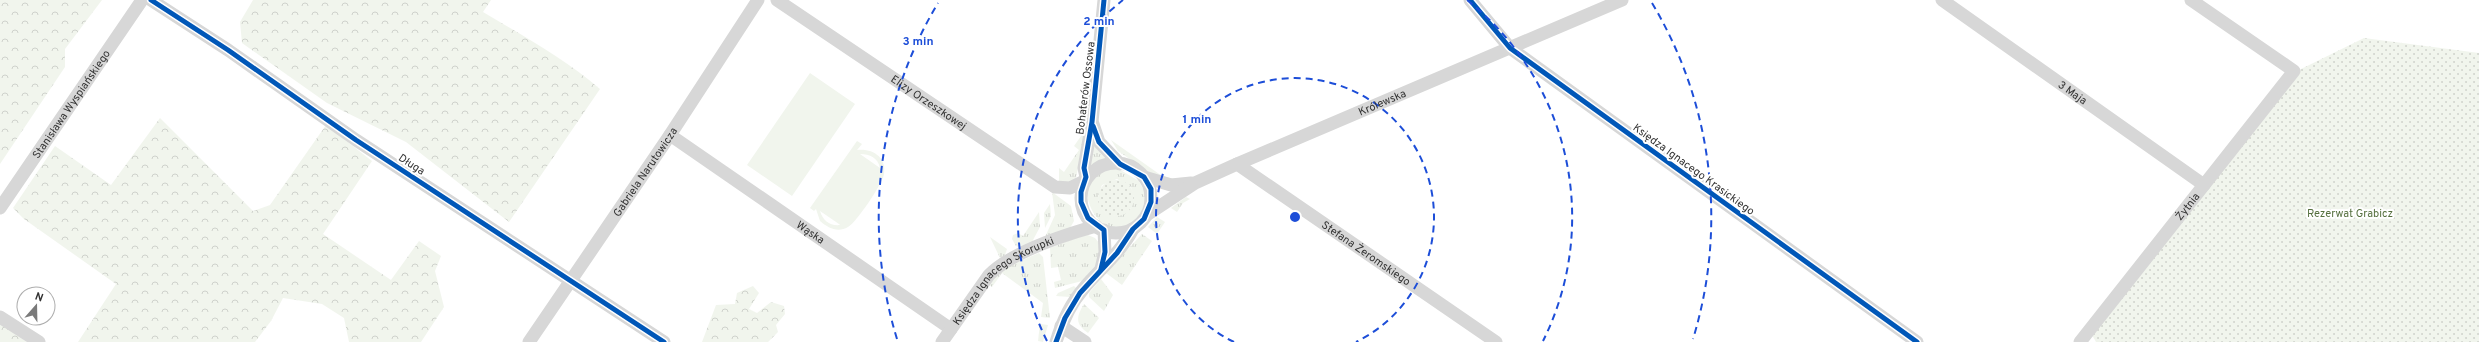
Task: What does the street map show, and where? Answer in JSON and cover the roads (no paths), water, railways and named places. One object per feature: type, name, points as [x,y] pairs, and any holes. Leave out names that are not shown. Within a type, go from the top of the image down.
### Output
[{"type":"street","name":"Stanisława Wyspiańskiego","points":[[0,208],[142,0]]},
{"type":"street","name":"Długa","points":[[150,0],[228,50],[356,140],[664,342]]},
{"type":"street","name":"Gabriela Narutowicza","points":[[529,342],[670,135],[758,0]]},
{"type":"street","name":"Elizy Orzeszkowej","points":[[777,0],[1054,187],[1070,188],[1085,179]]},
{"type":"street","name":"Bohaterów Ossowa","points":[[1085,179],[1084,168],[1092,122],[1104,0]]},
{"type":"street","name":"Księdza Ignacego Krasickiego","points":[[1470,0],[1510,48],[1917,342]]},
{"type":"street","name":"Królewska","points":[[1148,214],[1195,183],[1237,164],[1622,0]]},
{"type":"street","name":"3 Maja","points":[[1942,0],[2204,185]]},
{"type":"street","name":"Żytnia","points":[[2080,342],[2294,71],[2191,0]]},
{"type":"street","points":[[1092,122],[1099,142],[1120,164],[1144,177],[1171,185],[1195,183]]},
{"type":"street","name":"Wąska","points":[[670,135],[950,329]]},
{"type":"street","points":[[1120,164],[1101,166],[1085,179],[1081,202],[1084,211],[1100,228],[1118,233],[1133,229]]},
{"type":"street","name":"Stefana Żeromskiego","points":[[1237,164],[1496,342]]},
{"type":"street","points":[[1056,342],[1061,326],[1080,293],[1117,253],[1133,229],[1148,214],[1152,196],[1151,190],[1144,177]]},
{"type":"street","points":[[1075,232],[1082,223],[1084,211]]},
{"type":"street","points":[[1100,228],[1105,252],[1101,269]]},
{"type":"street","name":"Księdza Ignacego Skorupki","points":[[942,342],[989,275],[997,267],[1075,232],[1100,228]]},
{"type":"street","points":[[0,317],[39,342]]},
{"type":"street","points":[[1061,326],[1085,342]]},
{"type":"park label","name":"Rezerwat Grabicz","points":[[2350,213]]}]
